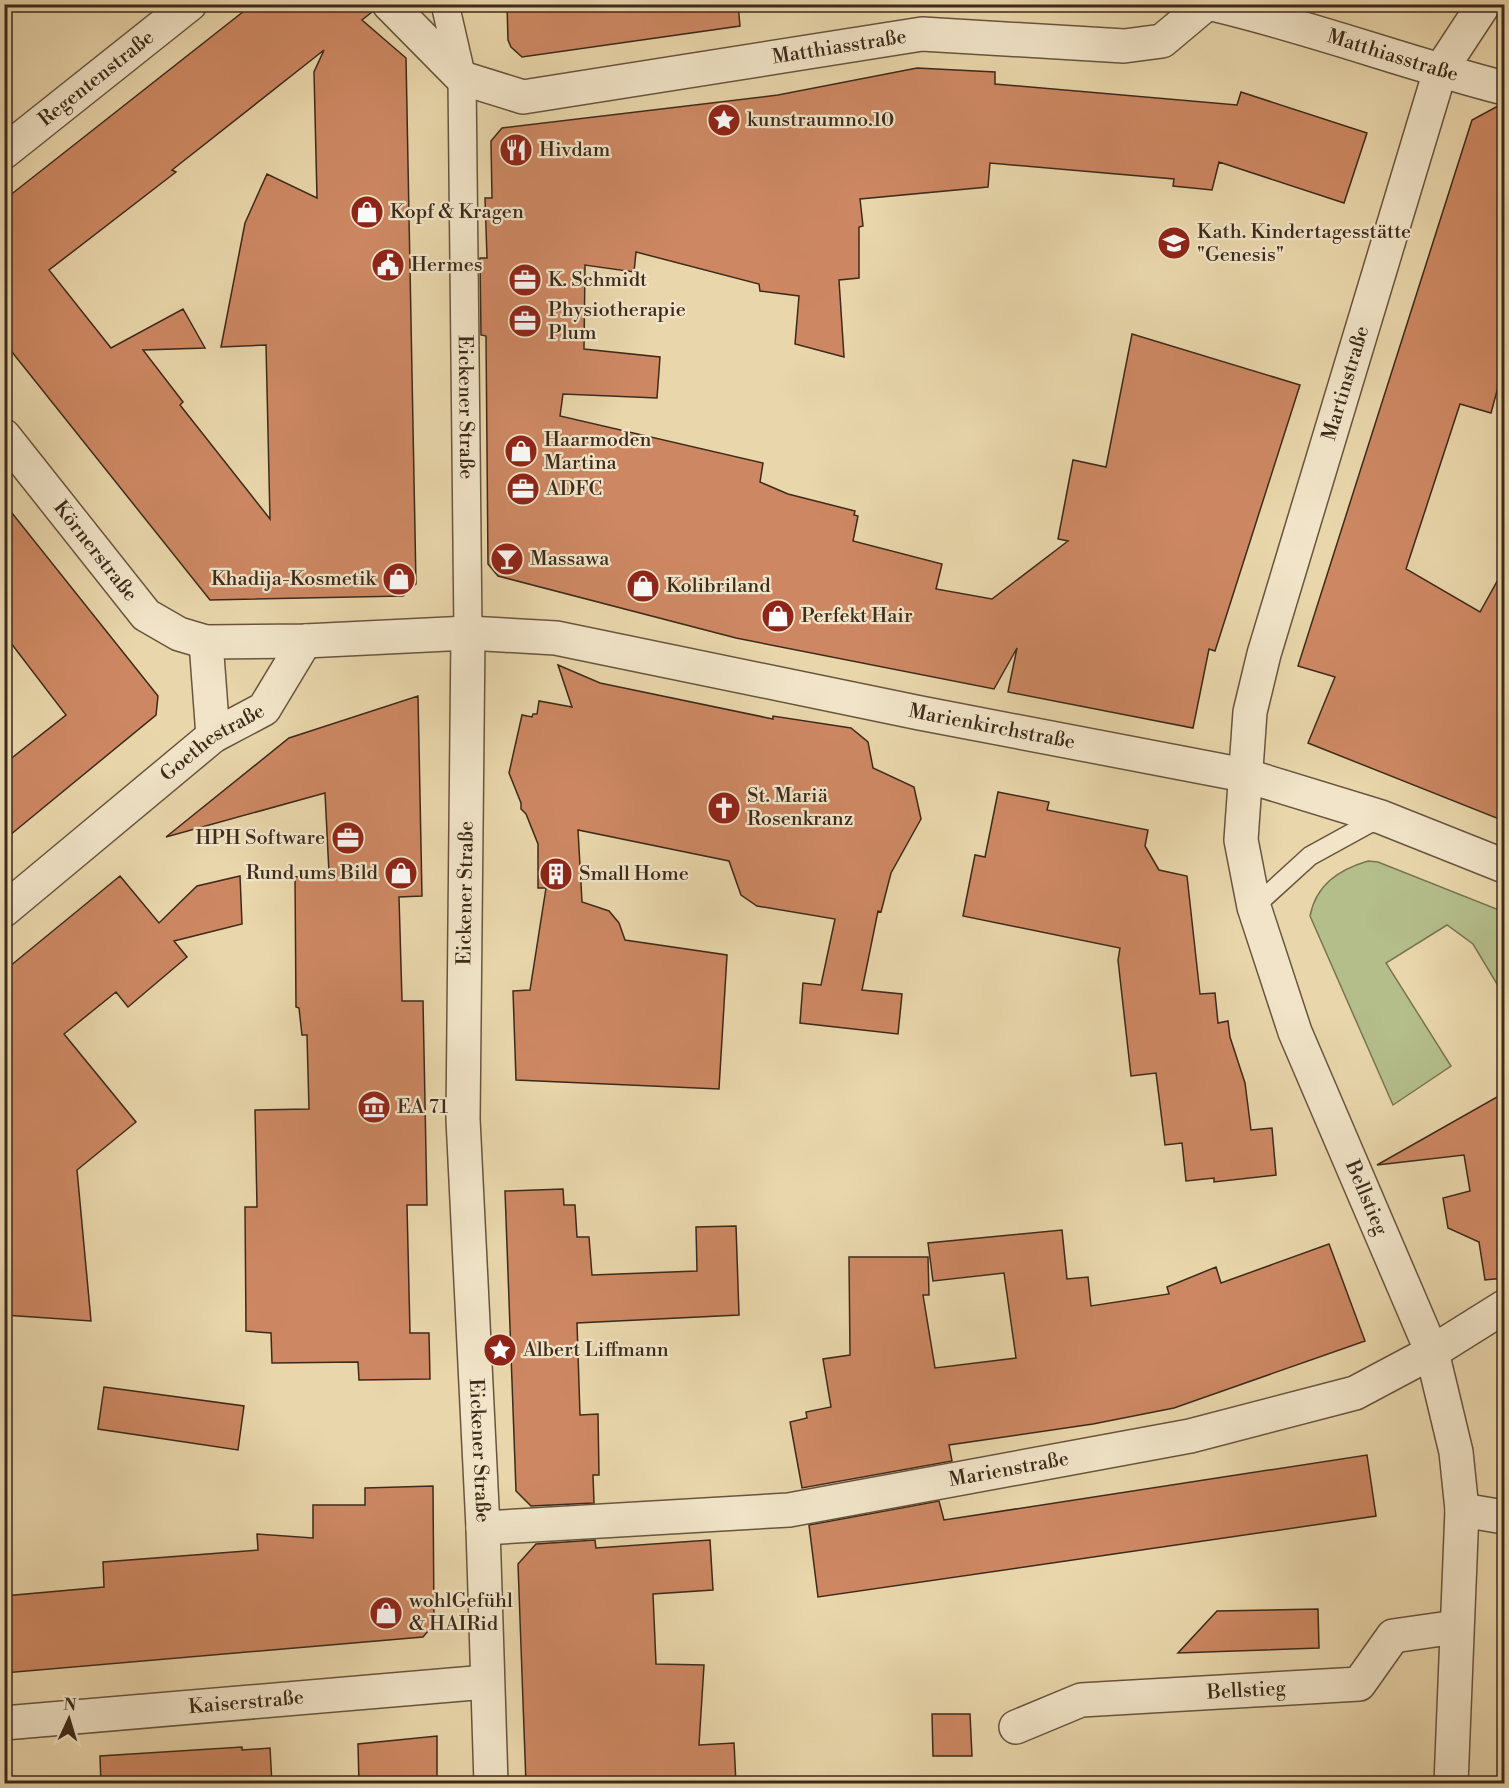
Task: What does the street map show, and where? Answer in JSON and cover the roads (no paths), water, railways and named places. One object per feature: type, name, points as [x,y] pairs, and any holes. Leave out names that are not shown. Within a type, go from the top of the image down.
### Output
[{"type":"street","name":"Regentenstraße","points":[[4,152],[190,4]]},
{"type":"street","points":[[388,4],[462,78]]},
{"type":"street","name":"Eickener Straße","points":[[445,4],[462,78],[468,633],[463,1119],[483,1528],[486,1682],[491,1784]]},
{"type":"street","name":"Matthiasstraße","points":[[462,78],[523,97],[922,34],[1124,46],[1162,40],[1206,4]]},
{"type":"street","name":"Matthiasstraße","points":[[1212,4],[1273,19],[1440,71],[1504,88]]},
{"type":"street","name":"Martinstraße","points":[[1244,775],[1250,711],[1264,654],[1440,71],[1484,4]]},
{"type":"street","name":"Körnerstraße","points":[[4,436],[146,615],[179,634],[206,642],[305,641]]},
{"type":"street","points":[[305,641],[468,633]]},
{"type":"street","name":"Marienkirchstraße","points":[[468,633],[556,638],[920,713],[1244,775],[1381,817],[1504,866]]},
{"type":"street","name":"Goethestraße","points":[[4,910],[213,736],[264,709],[305,641]]},
{"type":"street","points":[[206,642],[213,736]]},
{"type":"street","name":"Bellstieg","points":[[1244,775],[1241,840],[1254,907],[1295,1032],[1432,1352],[1456,1452],[1461,1510],[1461,1584],[1456,1627],[1451,1784]]},
{"type":"street","name":"Marienstraße","points":[[483,1528],[789,1510],[1190,1436],[1355,1393],[1432,1352],[1504,1307]]},
{"type":"street","points":[[1461,1510],[1504,1517]]},
{"type":"street","name":"Bellstieg","points":[[1016,1727],[1081,1700],[1359,1684],[1393,1636],[1456,1627]]},
{"type":"street","name":"Kaiserstraße","points":[[4,1724],[486,1682]]},
{"type":"lane","points":[[1254,907],[1310,856],[1381,817]]},
{"type":"place","name":"kunstraumno.10","points":[[724,120]]},
{"type":"place","name":"Hivdam","points":[[516,150]]},
{"type":"place","name":"Kopf & Kragen","points":[[367,212]]},
{"type":"place","name":"Kath. Kindertagesstätte \"Genesis\"","points":[[1174,243]]},
{"type":"place","name":"Hermes","points":[[388,265]]},
{"type":"place","name":"K. Schmidt","points":[[525,280]]},
{"type":"place","name":"Physiotherapie Plum","points":[[525,321]]},
{"type":"place","name":"Haarmoden Martina","points":[[521,451]]},
{"type":"place","name":"ADFC","points":[[523,489]]},
{"type":"place","name":"Massawa","points":[[507,559]]},
{"type":"place","name":"Khadija-Kosmetik","points":[[399,579]]},
{"type":"place","name":"Kolibriland","points":[[643,586]]},
{"type":"place","name":"Perfekt Hair","points":[[778,616]]},
{"type":"place","name":"St. Mariä Rosenkranz","points":[[724,808]]},
{"type":"place","name":"HPH Software","points":[[348,838]]},
{"type":"place","name":"Rund ums Bild","points":[[401,873]]},
{"type":"place","name":"Small Home","points":[[556,874]]},
{"type":"place","name":"EA 71","points":[[374,1107]]},
{"type":"place","name":"Albert Liffmann","points":[[500,1350]]},
{"type":"place","name":"wohlGefühl & HAIRid","points":[[386,1613]]}]
